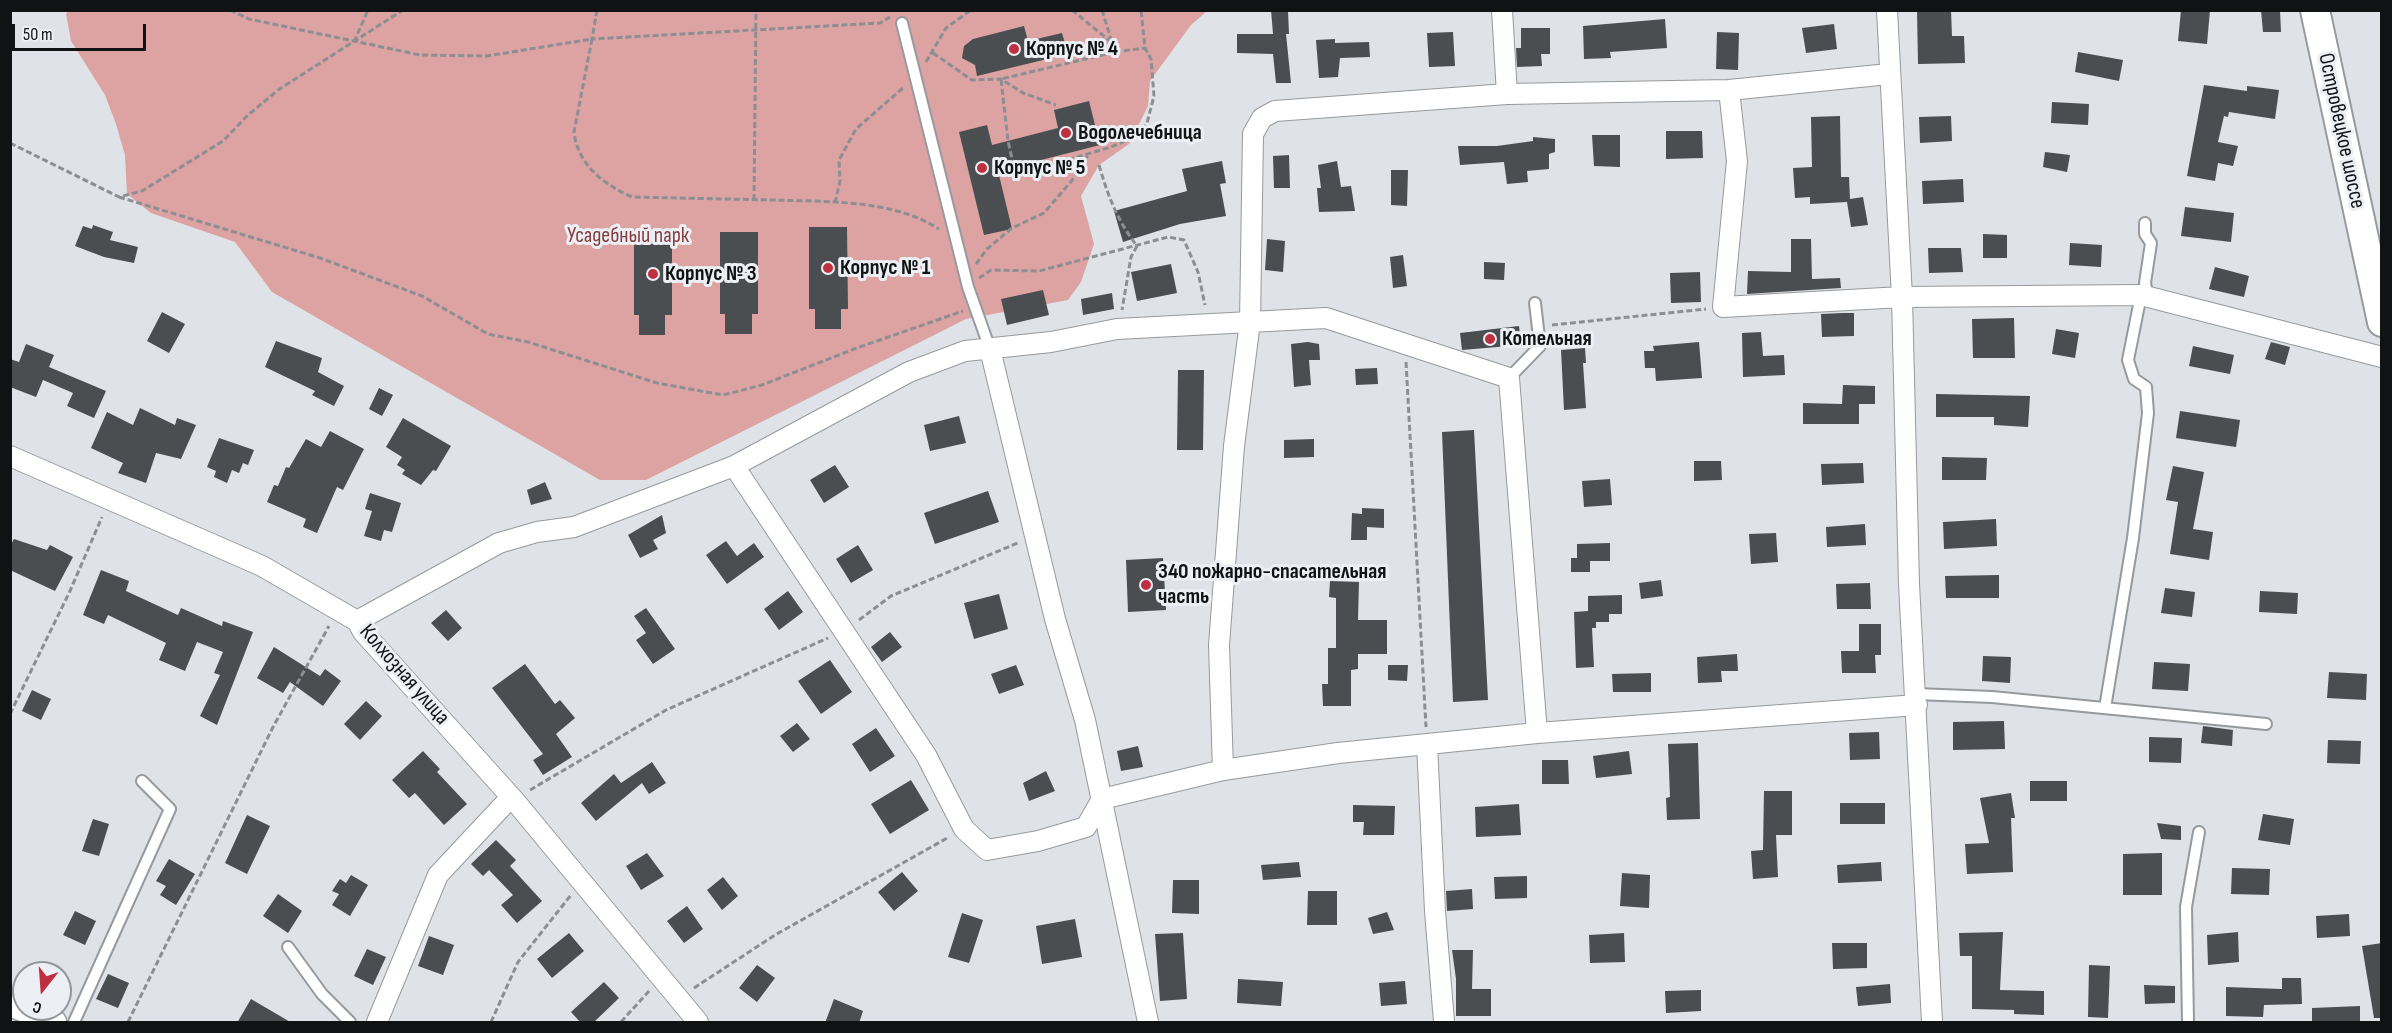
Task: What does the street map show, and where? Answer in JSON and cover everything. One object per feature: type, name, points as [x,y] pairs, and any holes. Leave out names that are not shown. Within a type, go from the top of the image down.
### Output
[{"type":"main road","name":"Островецкое шоссе","points":[[2315,10],[2382,322]]},
{"type":"street","points":[[1502,10],[1507,94]]},
{"type":"street","points":[[1887,10],[1902,297],[1909,584],[1917,699],[1932,1023]]},
{"type":"street","points":[[1223,770],[1219,645],[1234,446],[1250,322],[1254,134],[1262,118],[1275,111],[1507,94],[1729,90],[1889,74]]},
{"type":"street","points":[[1729,90],[1737,161],[1723,307],[1902,297],[2144,296],[2382,357]]},
{"type":"street","points":[[357,621],[499,543],[537,532],[573,527],[734,466],[909,372],[964,351],[1051,342],[1117,329],[1326,318],[1509,378],[1537,733]]},
{"type":"street","points":[[990,349],[1055,620],[1085,720],[1148,1023]]},
{"type":"street","name":"Колхозная улица","points":[[10,456],[262,567],[357,621],[363,632],[512,799],[698,1023]]},
{"type":"street","points":[[734,466],[926,754],[964,829],[987,850],[1038,842],[1086,827],[1102,800],[1223,770],[1427,744],[1917,699]]},
{"type":"street","points":[[1427,744],[1435,911],[1444,1023]]},
{"type":"street","points":[[377,1023],[438,875],[512,799]]},
{"type":"street","points":[[10,1005],[54,1023]]},
{"type":"lane","points":[[902,23],[974,308],[990,349]]},
{"type":"lane","points":[[2105,708],[2133,538],[2148,413],[2146,387],[2134,379],[2128,360],[2144,296],[2151,243],[2145,234],[2145,223]]},
{"type":"lane","points":[[1509,378],[1540,346],[1535,303]]},
{"type":"lane","points":[[1917,699],[2105,708],[2266,724]]},
{"type":"lane","points":[[74,1023],[170,809],[142,781]]},
{"type":"lane","points":[[2188,1023],[2186,907],[2199,832]]},
{"type":"lane","points":[[288,947],[322,994],[350,1023]]},
{"type":"path","points":[[230,10],[249,19],[354,42],[420,55],[456,57],[487,56],[592,39],[880,23]]},
{"type":"path","points":[[354,42],[368,10]]},
{"type":"path","points":[[119,197],[142,191],[223,141],[247,116],[278,90],[403,10]]},
{"type":"path","points":[[597,10],[574,132],[581,156],[596,175],[613,188],[632,196],[836,202],[883,207],[929,222]]},
{"type":"path","points":[[754,200],[756,10]]},
{"type":"path","points":[[836,202],[840,181],[838,160],[856,129],[916,77],[933,53],[946,28],[971,10]]},
{"type":"path","points":[[1072,10],[1112,43]]},
{"type":"path","points":[[1102,10],[1115,52]]},
{"type":"path","points":[[1001,79],[1008,141],[1016,176],[1041,173],[1067,160],[1138,135],[1147,123],[1154,96],[1151,59],[1145,48],[1141,10]]},
{"type":"path","points":[[933,53],[972,80],[1001,79],[1115,52],[1145,48]]},
{"type":"path","points":[[1001,79],[1023,93],[1056,105]]},
{"type":"path","points":[[10,143],[119,197],[320,258],[422,296],[488,334],[528,342],[657,383],[723,395],[762,385],[854,349],[974,308]]},
{"type":"path","points":[[967,282],[987,249],[1012,228],[1044,213],[1068,186],[1089,153]]},
{"type":"path","points":[[1099,165],[1120,225],[1137,246]]},
{"type":"path","points":[[967,282],[991,270],[1039,271],[1104,252],[1168,237],[1184,240],[1198,272],[1209,325]]},
{"type":"path","points":[[1117,329],[1131,257],[1137,246]]},
{"type":"path","points":[[1538,327],[1723,307]]},
{"type":"path","points":[[1404,343],[1427,744]]},
{"type":"path","points":[[10,714],[70,591],[110,499]]},
{"type":"path","points":[[512,799],[666,710],[844,631],[891,596],[1035,535]]},
{"type":"path","points":[[128,1023],[273,727],[338,612]]},
{"type":"path","points":[[678,999],[775,934],[964,829]]},
{"type":"path","points":[[491,1023],[518,962],[581,882]]},
{"type":"path","points":[[621,1023],[661,979]]},
{"type":"green space","name":"Усадебный парк","points":[[69,10],[1207,11],[1191,25],[1150,81],[1148,106],[1129,144],[1099,165],[1081,196],[1094,244],[1081,282],[1068,300],[966,319],[646,480],[600,480],[272,292],[235,242],[151,213],[127,194],[125,155],[116,124],[105,95],[71,41],[66,14]]},
{"type":"building","points":[[1271,10],[1288,11],[1289,34],[1286,34],[1291,83],[1276,83],[1273,54],[1237,53],[1237,34],[1273,34]]},
{"type":"building","points":[[1917,10],[1951,10],[1952,36],[1964,36],[1965,63],[1918,64]]},
{"type":"building","points":[[2181,10],[2210,10],[2207,44],[2178,41]]},
{"type":"building","points":[[2261,10],[2280,10],[2281,32],[2263,32]]},
{"type":"building","points":[[1665,19],[1667,48],[1610,52],[1611,58],[1584,59],[1583,26]]},
{"type":"building","points":[[1834,24],[1837,49],[1806,53],[1802,28]]},
{"type":"building","name":"Корпус № 4","points":[[1024,26],[1028,41],[1062,33],[1068,54],[977,76],[975,65],[962,58],[964,46],[973,39]]},
{"type":"building","points":[[1521,28],[1550,28],[1550,54],[1541,54],[1542,66],[1517,67],[1516,48],[1521,48]]},
{"type":"building","points":[[1453,32],[1455,66],[1429,67],[1427,33]]},
{"type":"building","points":[[1717,32],[1739,33],[1738,70],[1716,69]]},
{"type":"building","points":[[1335,39],[1335,43],[1369,42],[1370,57],[1340,58],[1338,77],[1319,78],[1316,40]]},
{"type":"building","points":[[2078,52],[2123,60],[2119,81],[2075,72]]},
{"type":"building","points":[[2204,85],[2247,91],[2247,86],[2279,90],[2275,119],[2229,112],[2228,117],[2224,116],[2218,142],[2238,146],[2233,166],[2218,163],[2215,181],[2187,176]]},
{"type":"building","points":[[1089,101],[1100,145],[998,171],[1012,229],[984,235],[959,132],[987,125],[992,145],[1058,128],[1054,110]]},
{"type":"building","points":[[2052,102],[2089,104],[2088,125],[2051,123]]},
{"type":"building","points":[[1840,116],[1841,177],[1849,177],[1850,199],[1863,197],[1868,225],[1851,227],[1847,202],[1810,204],[1810,197],[1795,198],[1793,168],[1812,167],[1811,117]]},
{"type":"building","points":[[1951,116],[1952,141],[1920,143],[1919,117]]},
{"type":"building","points":[[1666,131],[1702,131],[1703,158],[1666,159]]},
{"type":"building","points":[[1592,135],[1620,135],[1620,167],[1594,166]]},
{"type":"building","points":[[1533,137],[1555,139],[1555,152],[1549,154],[1549,169],[1527,171],[1528,182],[1507,184],[1504,162],[1460,165],[1458,146],[1497,146],[1533,141]]},
{"type":"building","points":[[2045,152],[2070,155],[2067,172],[2043,167]]},
{"type":"building","points":[[1289,155],[1290,188],[1274,188],[1273,156]]},
{"type":"building","points":[[1222,161],[1226,183],[1220,184],[1226,216],[1180,224],[1123,242],[1114,211],[1187,191],[1182,169]]},
{"type":"building","points":[[1337,161],[1341,187],[1351,186],[1355,211],[1319,212],[1317,188],[1321,188],[1318,165]]},
{"type":"building","points":[[1391,170],[1408,170],[1407,206],[1391,205]]},
{"type":"building","points":[[1963,179],[1964,202],[1923,204],[1922,181]]},
{"type":"building","points":[[2185,207],[2234,213],[2231,242],[2181,236]]},
{"type":"building","points":[[93,225],[113,232],[110,240],[138,247],[134,263],[104,257],[75,246],[83,226],[92,229]]},
{"type":"building","name":"Корпус № 1","points":[[809,227],[847,227],[848,309],[841,309],[841,329],[815,329],[815,309],[809,309]]},
{"type":"building","points":[[720,232],[758,232],[758,314],[752,314],[752,334],[725,334],[725,314],[720,314]]},
{"type":"building","name":"Корпус № 3","points":[[634,233],[672,233],[672,315],[665,315],[665,335],[639,335],[639,315],[634,315]]},
{"type":"building","points":[[1983,234],[2007,235],[2007,258],[1983,258]]},
{"type":"building","points":[[1267,239],[1285,241],[1283,272],[1265,270]]},
{"type":"building","points":[[1791,239],[1811,239],[1812,279],[1840,278],[1841,288],[1747,294],[1748,271],[1791,272]]},
{"type":"building","points":[[2070,243],[2102,245],[2101,267],[2069,265]]},
{"type":"building","points":[[1928,248],[1961,248],[1963,272],[1929,273]]},
{"type":"building","points":[[1403,255],[1407,286],[1393,288],[1390,257]]},
{"type":"building","points":[[1484,262],[1505,263],[1504,280],[1484,279]]},
{"type":"building","points":[[1171,264],[1177,293],[1137,301],[1131,272]]},
{"type":"building","points":[[2215,267],[2249,276],[2244,297],[2209,289]]},
{"type":"building","points":[[1700,272],[1701,302],[1671,303],[1670,273]]},
{"type":"building","points":[[1043,290],[1049,315],[1007,325],[1001,299]]},
{"type":"building","points":[[1112,293],[1114,309],[1083,315],[1081,299]]},
{"type":"building","points":[[162,312],[185,324],[169,353],[147,341]]},
{"type":"building","points":[[1854,313],[1854,336],[1822,337],[1821,314]]},
{"type":"building","points":[[2014,318],[2015,358],[1973,358],[1972,319]]},
{"type":"building","name":"Котельная","points":[[1519,326],[1521,345],[1462,350],[1460,333]]},
{"type":"building","points":[[2056,329],[2079,333],[2075,358],[2052,354]]},
{"type":"building","points":[[1761,332],[1763,356],[1784,355],[1785,375],[1743,377],[1742,333]]},
{"type":"building","points":[[276,341],[322,358],[318,372],[344,386],[334,406],[312,395],[315,391],[265,367]]},
{"type":"building","points":[[1308,342],[1319,344],[1320,360],[1309,360],[1311,385],[1294,387],[1291,344]]},
{"type":"building","points":[[1699,342],[1702,378],[1656,381],[1655,368],[1645,368],[1644,351],[1654,351],[1653,346]]},
{"type":"building","points":[[2271,342],[2290,347],[2285,365],[2265,359]]},
{"type":"building","points":[[26,344],[54,355],[49,367],[106,391],[94,418],[67,406],[73,393],[43,380],[36,397],[10,387],[10,359],[19,362]]},
{"type":"building","points":[[2193,346],[2234,355],[2230,374],[2189,366]]},
{"type":"building","points":[[1585,348],[1586,363],[1583,363],[1586,408],[1564,410],[1561,350]]},
{"type":"building","points":[[1377,368],[1378,384],[1356,385],[1355,369]]},
{"type":"building","points":[[1178,370],[1204,370],[1203,450],[1177,450]]},
{"type":"building","points":[[1843,385],[1875,386],[1875,404],[1859,404],[1859,424],[1803,424],[1803,403],[1842,404]]},
{"type":"building","points":[[379,388],[393,395],[382,416],[369,409]]},
{"type":"building","points":[[1936,394],[2030,396],[2028,427],[1994,425],[1994,417],[1936,417]]},
{"type":"building","points":[[140,408],[175,425],[177,418],[196,425],[181,459],[156,453],[146,483],[118,473],[123,463],[91,448],[107,412],[133,425]]},
{"type":"building","points":[[2180,411],[2240,420],[2236,447],[2176,438]]},
{"type":"building","points":[[959,416],[966,443],[930,451],[924,425]]},
{"type":"building","points":[[403,418],[451,446],[436,471],[433,470],[421,485],[402,474],[405,470],[397,465],[402,457],[386,447]]},
{"type":"building","points":[[1474,430],[1488,700],[1453,702],[1442,432]]},
{"type":"building","points":[[330,431],[364,449],[343,490],[337,487],[317,533],[303,527],[306,519],[267,502],[274,485],[278,486],[286,467],[289,468],[306,439],[321,447]]},
{"type":"building","points":[[219,438],[254,450],[248,465],[243,463],[239,473],[232,470],[227,483],[214,477],[216,471],[207,467]]},
{"type":"building","points":[[1314,439],[1314,457],[1284,458],[1284,440]]},
{"type":"building","points":[[1942,457],[1987,458],[1986,480],[1942,480]]},
{"type":"building","points":[[1694,461],[1721,461],[1722,480],[1694,481]]},
{"type":"building","points":[[1863,463],[1864,483],[1822,485],[1821,464]]},
{"type":"building","points":[[835,465],[849,487],[824,503],[810,480]]},
{"type":"building","points":[[2173,466],[2204,472],[2193,529],[2213,532],[2209,560],[2170,554],[2178,502],[2166,500]]},
{"type":"building","points":[[1610,479],[1612,505],[1584,507],[1582,481]]},
{"type":"building","points":[[545,482],[552,499],[531,505],[527,490]]},
{"type":"building","points":[[988,491],[999,522],[935,544],[924,513]]},
{"type":"building","points":[[370,493],[401,503],[392,532],[384,530],[381,541],[364,536],[372,511],[365,509]]},
{"type":"building","points":[[1362,508],[1384,509],[1384,528],[1367,527],[1367,540],[1351,540],[1352,513],[1362,514]]},
{"type":"building","points":[[662,515],[666,533],[653,540],[658,549],[640,558],[628,535]]},
{"type":"building","points":[[1996,519],[1997,546],[1944,549],[1943,522]]},
{"type":"building","points":[[1865,524],[1866,545],[1827,547],[1826,527]]},
{"type":"building","points":[[1776,533],[1778,562],[1751,564],[1749,534]]},
{"type":"building","points":[[14,539],[47,550],[50,545],[73,557],[55,591],[10,570],[10,546]]},
{"type":"building","points":[[726,541],[737,556],[754,543],[764,557],[727,584],[706,555]]},
{"type":"building","points":[[1610,543],[1610,561],[1590,561],[1590,572],[1571,572],[1571,558],[1577,558],[1577,544]]},
{"type":"building","points":[[858,545],[873,570],[851,583],[836,559]]},
{"type":"building","points":[[1163,558],[1166,610],[1128,612],[1126,560]]},
{"type":"building","points":[[101,570],[129,581],[126,591],[178,615],[181,608],[222,626],[223,621],[253,632],[217,725],[200,716],[220,675],[214,673],[223,652],[197,642],[185,671],[159,660],[166,643],[108,615],[104,624],[83,615]]},
{"type":"building","points":[[1999,575],[1999,598],[1946,598],[1945,576]]},
{"type":"building","points":[[1661,580],[1663,596],[1641,599],[1639,583]]},
{"type":"building","points":[[1330,581],[1359,582],[1358,620],[1387,620],[1387,654],[1358,654],[1358,669],[1351,670],[1351,706],[1323,706],[1322,684],[1328,684],[1328,648],[1336,648],[1336,598],[1329,597]]},
{"type":"building","points":[[1870,583],[1871,609],[1837,609],[1836,584]]},
{"type":"building","points":[[2165,588],[2195,592],[2192,617],[2161,613]]},
{"type":"building","points":[[788,591],[803,612],[779,630],[764,609]]},
{"type":"building","points":[[2260,591],[2298,593],[2297,614],[2259,612]]},
{"type":"building","points":[[999,594],[1008,629],[974,639],[964,603]]},
{"type":"building","points":[[1622,595],[1622,614],[1609,614],[1609,622],[1596,622],[1596,628],[1592,628],[1594,667],[1576,668],[1574,612],[1588,611],[1588,596]]},
{"type":"building","points":[[646,608],[675,649],[653,664],[636,640],[646,633],[634,616]]},
{"type":"building","points":[[446,610],[462,628],[448,641],[431,623]]},
{"type":"building","points":[[1859,624],[1881,624],[1881,655],[1875,655],[1876,673],[1842,673],[1841,651],[1859,651]]},
{"type":"building","points":[[890,632],[902,647],[882,662],[871,647]]},
{"type":"building","points":[[274,647],[320,676],[325,669],[341,681],[323,706],[290,682],[283,693],[257,678]]},
{"type":"building","points":[[1737,654],[1738,671],[1721,671],[1722,682],[1698,683],[1697,657]]},
{"type":"building","points":[[1983,656],[2011,657],[2010,683],[1982,681]]},
{"type":"building","points":[[830,660],[852,692],[821,714],[798,681]]},
{"type":"building","points":[[2154,662],[2190,664],[2188,691],[2152,689]]},
{"type":"building","points":[[525,664],[555,704],[560,700],[575,718],[556,734],[572,757],[543,775],[533,760],[543,754],[492,688]]},
{"type":"building","points":[[1016,665],[1024,685],[999,694],[991,674]]},
{"type":"building","points":[[1388,665],[1408,665],[1407,681],[1388,680]]},
{"type":"building","points":[[2329,672],[2367,674],[2366,700],[2327,698]]},
{"type":"building","points":[[1651,673],[1651,692],[1613,692],[1612,674]]},
{"type":"building","points":[[32,690],[51,699],[41,720],[22,711]]},
{"type":"building","points":[[366,701],[382,716],[360,740],[344,724]]},
{"type":"building","points":[[2004,721],[2005,749],[1953,750],[1953,722]]},
{"type":"building","points":[[797,723],[810,739],[793,752],[780,736]]},
{"type":"building","points":[[2203,726],[2233,730],[2232,746],[2201,743]]},
{"type":"building","points":[[876,728],[895,756],[870,772],[852,744]]},
{"type":"building","points":[[1879,732],[1880,759],[1850,760],[1849,733]]},
{"type":"building","points":[[2149,737],[2182,738],[2181,763],[2149,762]]},
{"type":"building","points":[[2328,740],[2361,741],[2360,764],[2327,763]]},
{"type":"building","points":[[1698,743],[1700,819],[1667,820],[1666,798],[1670,797],[1668,744]]},
{"type":"building","points":[[1138,746],[1143,767],[1121,771],[1117,751]]},
{"type":"building","points":[[423,751],[440,769],[437,772],[467,804],[444,825],[415,793],[409,798],[392,780]]},
{"type":"building","points":[[1629,751],[1632,774],[1596,778],[1593,756]]},
{"type":"building","points":[[1542,760],[1568,760],[1569,784],[1542,784]]},
{"type":"building","points":[[652,762],[666,783],[649,794],[642,783],[596,821],[581,803],[614,774],[621,783]]},
{"type":"building","points":[[1046,771],[1055,791],[1029,801],[1023,783]]},
{"type":"building","points":[[911,780],[929,810],[890,834],[871,804]]},
{"type":"building","points":[[2030,781],[2067,781],[2067,801],[2030,801]]},
{"type":"building","points":[[1764,791],[1792,791],[1792,835],[1776,835],[1778,877],[1753,879],[1751,851],[1763,850]]},
{"type":"building","points":[[2011,793],[2015,818],[2011,818],[2013,872],[1967,874],[1965,844],[1989,843],[1980,798]]},
{"type":"building","points":[[1840,803],[1885,803],[1885,824],[1840,824]]},
{"type":"building","points":[[1519,804],[1521,835],[1476,837],[1475,807]]},
{"type":"building","points":[[1353,805],[1395,806],[1394,835],[1363,835],[1364,822],[1353,822]]},
{"type":"building","points":[[2263,814],[2294,819],[2290,845],[2258,840]]},
{"type":"building","points":[[247,815],[270,826],[247,874],[225,863]]},
{"type":"building","points":[[93,819],[109,824],[99,856],[82,851]]},
{"type":"building","points":[[2157,823],[2181,826],[2181,840],[2161,839]]},
{"type":"building","points":[[496,840],[516,860],[510,866],[542,901],[517,923],[501,905],[513,895],[489,870],[483,876],[471,864]]},
{"type":"building","points":[[647,853],[664,876],[641,890],[626,866]]},
{"type":"building","points":[[2162,853],[2162,895],[2123,895],[2123,854]]},
{"type":"building","points":[[169,859],[195,874],[176,905],[160,895],[166,886],[156,881]]},
{"type":"building","points":[[1299,862],[1301,877],[1263,880],[1261,865]]},
{"type":"building","points":[[1881,862],[1882,881],[1838,883],[1837,865]]},
{"type":"building","points":[[2232,868],[2270,869],[2269,895],[2231,894]]},
{"type":"building","points":[[902,872],[918,891],[894,911],[878,892]]},
{"type":"building","points":[[1622,873],[1650,875],[1649,908],[1620,906]]},
{"type":"building","points":[[351,875],[368,885],[350,916],[332,905],[339,894],[332,891],[340,879],[346,883]]},
{"type":"building","points":[[1527,876],[1527,898],[1495,899],[1494,877]]},
{"type":"building","points":[[723,877],[738,896],[722,910],[707,890]]},
{"type":"building","points":[[1173,880],[1199,880],[1199,914],[1172,913]]},
{"type":"building","points":[[1472,889],[1473,909],[1447,911],[1446,891]]},
{"type":"building","points":[[1308,891],[1337,891],[1337,925],[1307,925]]},
{"type":"building","points":[[278,894],[302,911],[288,933],[263,916]]},
{"type":"building","points":[[687,906],[703,929],[684,943],[667,921]]},
{"type":"building","points":[[75,911],[96,921],[85,945],[63,935]]},
{"type":"building","points":[[1387,912],[1394,930],[1373,934],[1368,918]]},
{"type":"building","points":[[962,913],[983,920],[969,963],[948,957]]},
{"type":"building","points":[[2349,914],[2350,936],[2317,938],[2316,916]]},
{"type":"building","points":[[1075,919],[1082,957],[1042,964],[1036,926]]},
{"type":"building","points":[[2003,932],[2000,990],[2044,991],[2044,1015],[2014,1014],[2014,1010],[1972,1009],[1972,956],[1960,956],[1959,933]]},
{"type":"building","points":[[2238,932],[2239,962],[2208,965],[2207,935]]},
{"type":"building","points":[[569,933],[584,951],[552,978],[537,959]]},
{"type":"building","points":[[1183,933],[1187,999],[1160,1001],[1155,934]]},
{"type":"building","points":[[1624,933],[1625,962],[1590,963],[1589,935]]},
{"type":"building","points":[[429,936],[454,945],[443,975],[418,966]]},
{"type":"building","points":[[1832,943],[1867,943],[1867,968],[1833,969]]},
{"type":"building","points":[[2382,943],[2382,1018],[2374,1018],[2362,946]]},
{"type":"building","points":[[367,949],[386,957],[373,985],[354,976]]},
{"type":"building","points":[[1452,950],[1473,950],[1472,989],[1491,989],[1491,1016],[1456,1016],[1456,979]]},
{"type":"building","points":[[757,965],[775,978],[757,1002],[739,988]]},
{"type":"building","points":[[2089,965],[2110,966],[2108,1018],[2088,1017]]},
{"type":"building","points":[[108,974],[129,983],[118,1008],[96,999]]},
{"type":"building","points":[[2282,978],[2301,978],[2302,1004],[2264,1005],[2263,1017],[2226,1016],[2226,987],[2282,989]]},
{"type":"building","points":[[1238,979],[1283,982],[1281,1006],[1237,1003]]},
{"type":"building","points":[[1405,981],[1407,1004],[1381,1006],[1379,983]]},
{"type":"building","points":[[604,982],[619,998],[593,1023],[581,1023],[571,1012]]},
{"type":"building","points":[[1890,984],[1891,1003],[1858,1006],[1856,987]]},
{"type":"building","points":[[2144,985],[2175,986],[2175,1003],[2145,1004]]},
{"type":"building","points":[[1701,990],[1701,1011],[1666,1013],[1665,991]]},
{"type":"building","points":[[251,999],[292,1023],[237,1023]]},
{"type":"building","points":[[834,999],[863,1011],[859,1023],[825,1023]]},
{"type":"building","points":[[2360,1006],[2360,1023],[2312,1023],[2312,1008]]},
{"type":"place","name":"Корпус № 4","points":[[1014,49]]},
{"type":"place","name":"Водолечебница","points":[[1066,133]]},
{"type":"place","name":"Корпус № 5","points":[[982,168]]},
{"type":"place","name":"Корпус № 1","points":[[828,268]]},
{"type":"place","name":"Корпус № 3","points":[[653,274]]},
{"type":"place","name":"Котельная","points":[[1490,339]]},
{"type":"place","name":"340 пожарно-спасательная часть","points":[[1146,585]]}]
